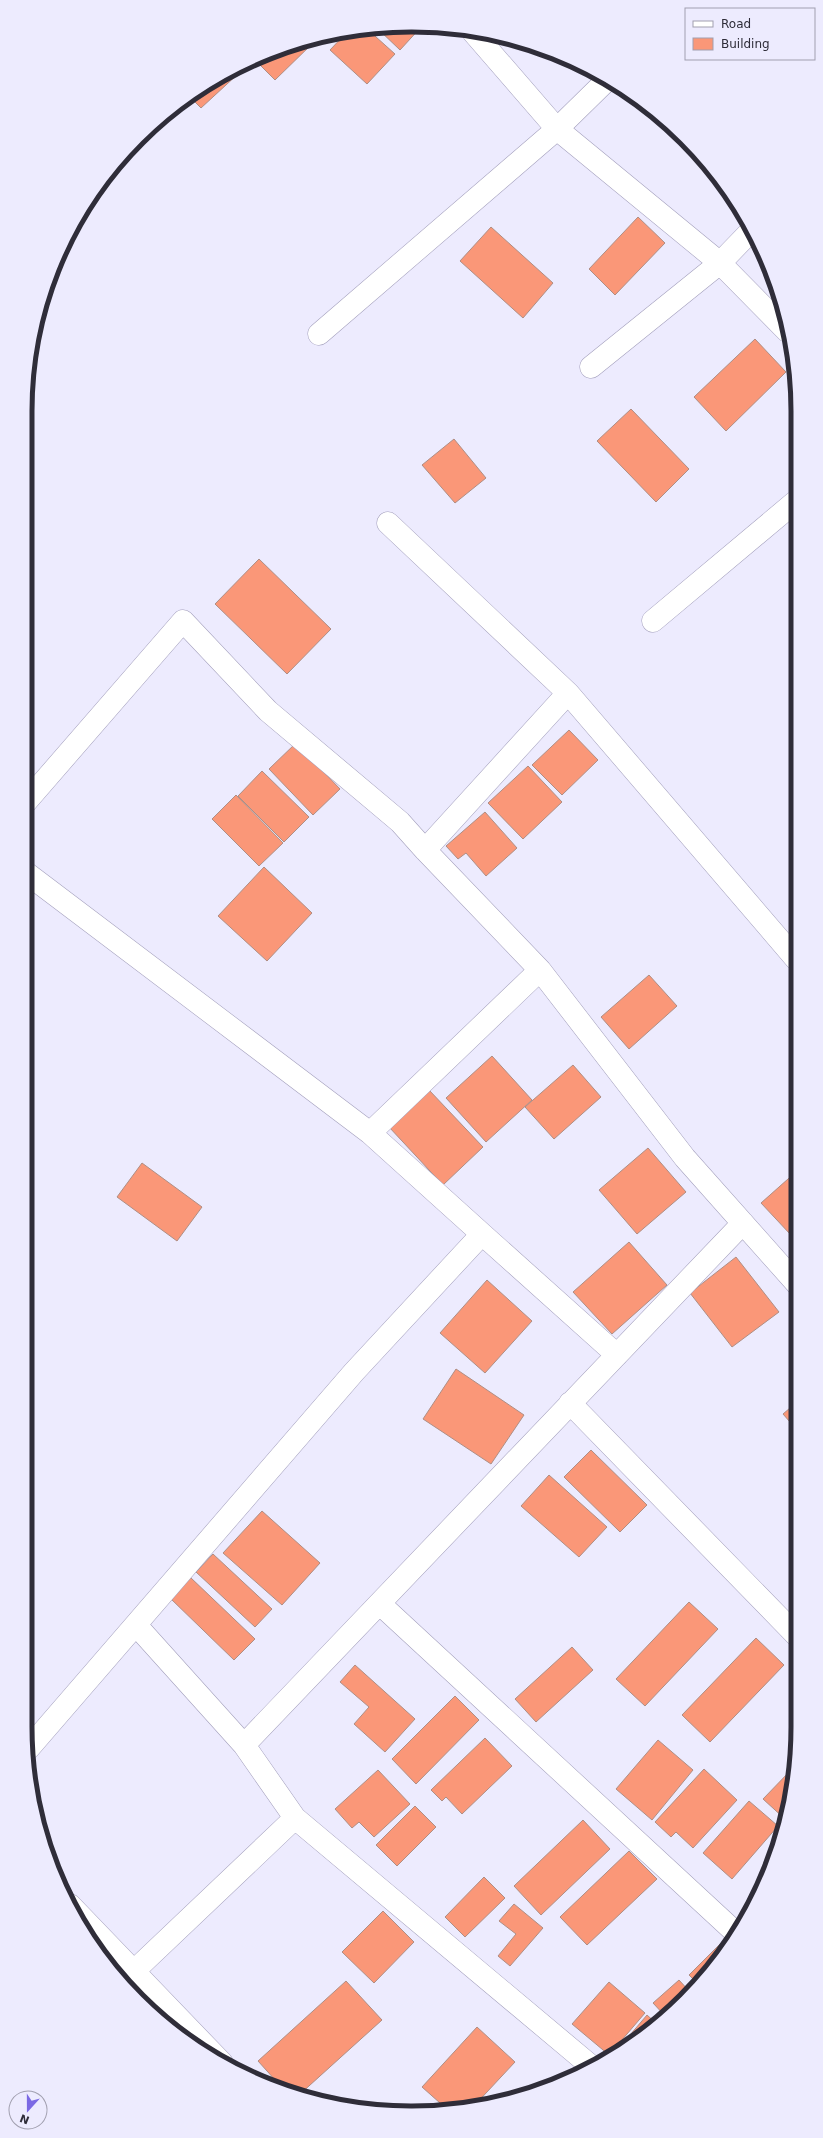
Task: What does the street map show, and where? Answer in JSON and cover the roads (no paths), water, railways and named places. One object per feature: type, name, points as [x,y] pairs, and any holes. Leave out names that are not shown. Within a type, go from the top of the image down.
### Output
[{"type":"street","points":[[478,38],[557,129],[720,263],[781,325]]},
{"type":"street","points":[[319,334],[557,129],[603,84]]},
{"type":"street","points":[[591,367],[720,263],[747,236]]},
{"type":"street","points":[[653,621],[791,505]]},
{"type":"street","points":[[388,523],[568,693],[791,953]]},
{"type":"street","points":[[32,795],[183,621],[268,711],[400,822],[540,970],[686,1158],[791,1277]]},
{"type":"street","points":[[425,850],[568,693]]},
{"type":"street","points":[[32,877],[370,1133],[617,1355]]},
{"type":"street","points":[[370,1133],[540,970]]},
{"type":"street","points":[[244,1745],[743,1223]]},
{"type":"street","points":[[33,1743],[354,1372],[482,1234]]},
{"type":"street","points":[[570,1403],[791,1630]]},
{"type":"street","points":[[380,1604],[732,1929]]},
{"type":"street","points":[[136,1625],[244,1745],[295,1818],[588,2062]]},
{"type":"street","points":[[134,1971],[295,1818]]},
{"type":"street","points":[[87,1923],[203,2043]]}]
